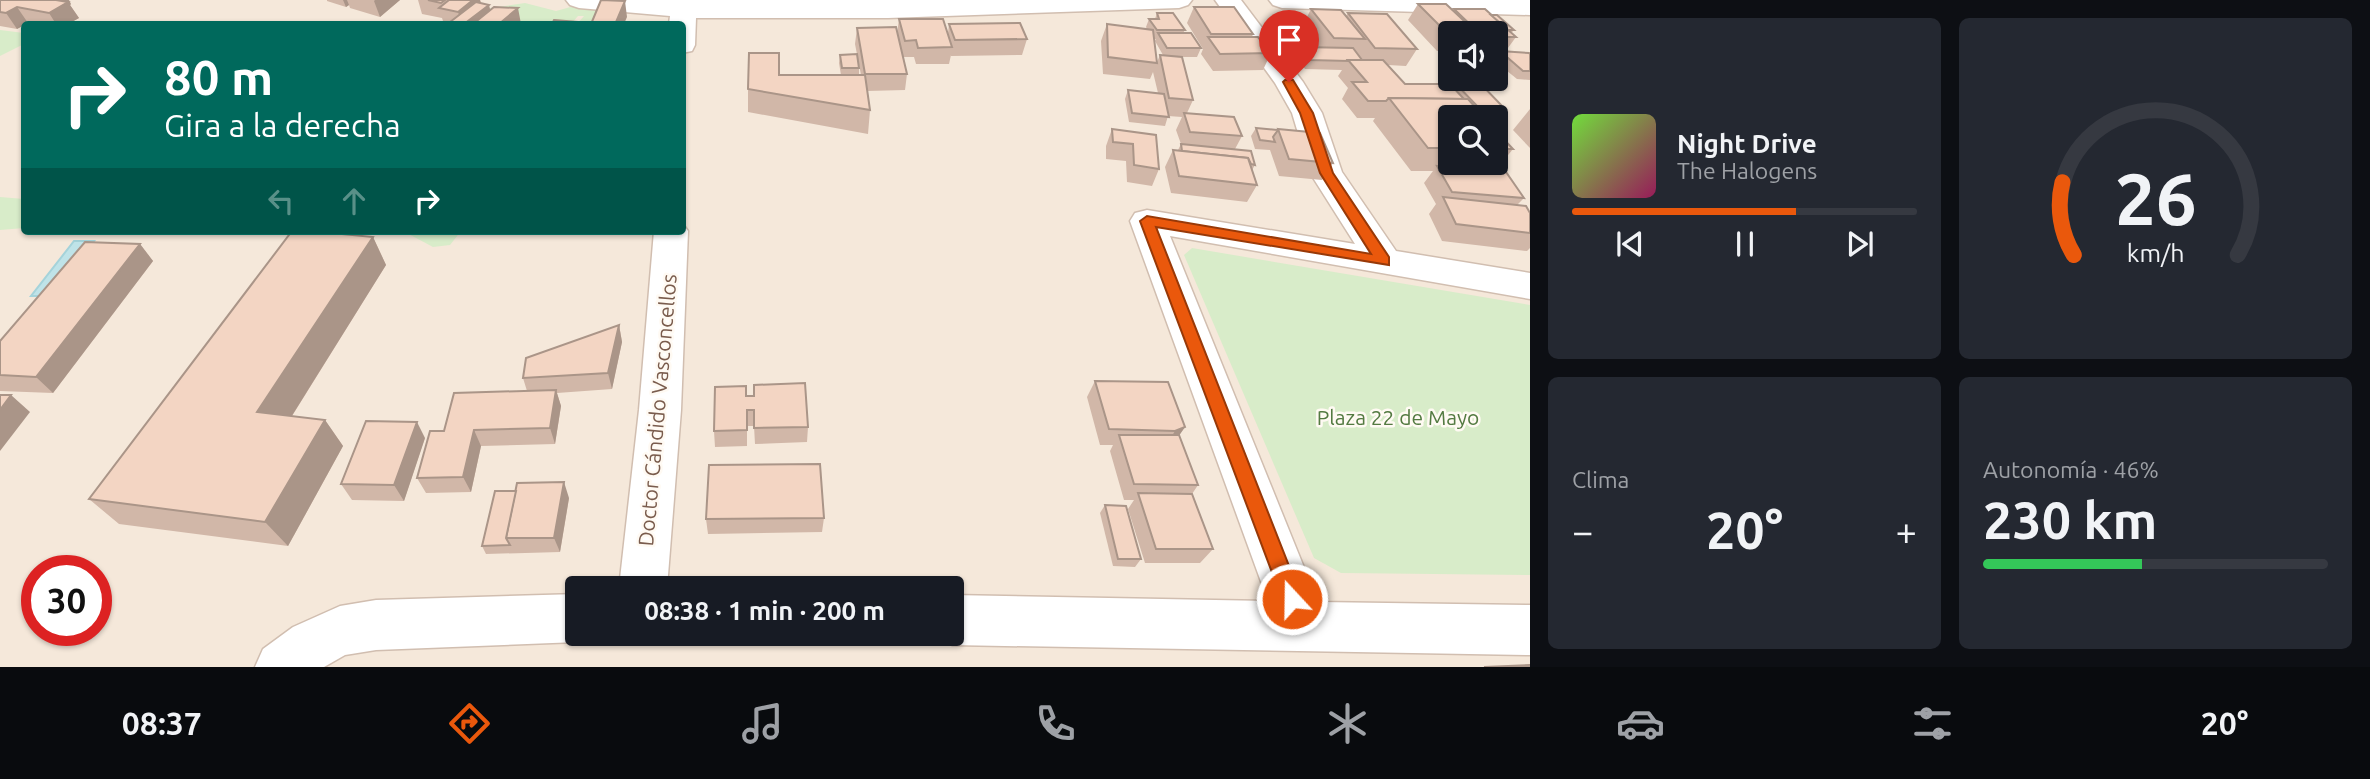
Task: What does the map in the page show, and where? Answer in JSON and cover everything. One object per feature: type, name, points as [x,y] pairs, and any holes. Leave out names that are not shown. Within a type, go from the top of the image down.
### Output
[{"type":"street","points":[[579,0],[684,5],[1179,0]]},
{"type":"street","points":[[1228,0],[1289,82],[1307,113],[1326,173],[1384,261]]},
{"type":"street","points":[[1282,0],[1530,7]]},
{"type":"street","points":[[1302,625],[1147,221],[1530,286]]},
{"type":"street","name":"Doctor Cándido Vasconcellos","points":[[644,576],[660,410],[671,235]]},
{"type":"street","points":[[296,656],[340,631],[376,625],[565,618]]},
{"type":"street","points":[[964,620],[1530,631]]},
{"type":"shaded area","points":[[0,0],[1530,0],[1530,667],[0,667]]},
{"type":"green space","points":[[596,0],[606,10],[601,21],[580,21],[584,16],[578,16],[574,21],[514,21],[485,9],[525,3],[556,11]]},
{"type":"green space","points":[[0,30],[21,33],[21,46],[0,56]]},
{"type":"green space","points":[[0,197],[21,199],[21,228],[0,230]]},
{"type":"green space","points":[[410,235],[458,235],[450,245],[433,247]]},
{"type":"green space","name":"Plaza 22 de Mayo","points":[[1192,248],[1530,305],[1530,575],[1341,573],[1314,558],[1184,255]]},
{"type":"water","points":[[74,241],[94,241],[52,296],[31,296]]},
{"type":"building","points":[[0,0],[68,2],[49,13],[17,7],[6,13],[0,12]]},
{"type":"building","points":[[449,0],[473,0],[458,12],[439,8]]},
{"type":"building","points":[[601,0],[625,1],[616,21],[592,21]]},
{"type":"building","points":[[476,2],[489,5],[468,21],[451,21]]},
{"type":"building","points":[[1418,4],[1446,4],[1464,21],[1438,21],[1438,24]]},
{"type":"building","points":[[494,7],[518,8],[503,21],[477,21]]},
{"type":"building","points":[[1194,7],[1234,7],[1253,34],[1211,34]]},
{"type":"building","points":[[1311,9],[1341,10],[1365,39],[1334,38]]},
{"type":"building","points":[[1454,9],[1485,9],[1498,21],[1466,21]]},
{"type":"building","points":[[1157,13],[1173,13],[1185,30],[1157,30],[1149,19],[1159,19]]},
{"type":"building","points":[[1348,13],[1387,14],[1417,49],[1375,48]]},
{"type":"building","points":[[1491,15],[1497,15],[1504,21],[1498,21]]},
{"type":"building","points":[[899,19],[943,19],[952,47],[918,48],[916,40],[905,41]]},
{"type":"building","points":[[1020,23],[1027,39],[955,40],[949,24]]},
{"type":"building","points":[[1107,24],[1153,30],[1157,63],[1108,57]]},
{"type":"building","points":[[896,27],[907,74],[865,74],[857,28]]},
{"type":"building","points":[[1158,33],[1191,33],[1201,48],[1167,48]]},
{"type":"building","points":[[1208,37],[1258,37],[1271,53],[1220,54]]},
{"type":"building","points":[[1300,47],[1353,48],[1362,60],[1309,60]]},
{"type":"building","points":[[1508,52],[1530,54],[1530,71],[1523,71],[1508,58]]},
{"type":"building","points":[[749,53],[779,53],[779,75],[865,75],[870,110],[748,89]]},
{"type":"building","points":[[857,54],[859,68],[842,68],[840,55]]},
{"type":"building","points":[[1160,55],[1182,57],[1193,100],[1169,98]]},
{"type":"building","points":[[1348,60],[1383,60],[1405,84],[1438,84],[1438,91],[1457,91],[1464,99],[1389,98],[1386,101],[1368,101],[1352,82],[1367,82]]},
{"type":"building","points":[[1128,90],[1164,94],[1169,117],[1132,113]]},
{"type":"building","points":[[1463,91],[1488,91],[1501,105],[1476,105]]},
{"type":"building","points":[[1389,98],[1468,99],[1473,105],[1438,105],[1438,148],[1428,148]]},
{"type":"building","points":[[1184,113],[1234,117],[1242,136],[1190,132]]},
{"type":"building","points":[[1256,128],[1278,130],[1273,137],[1275,142],[1260,140]]},
{"type":"building","points":[[1112,129],[1156,135],[1159,169],[1134,165],[1133,144],[1113,142]]},
{"type":"building","points":[[1278,129],[1320,133],[1333,163],[1289,159]]},
{"type":"building","points":[[1181,144],[1251,151],[1255,165],[1251,164],[1248,158],[1182,151]]},
{"type":"building","points":[[1173,150],[1248,158],[1257,185],[1179,176]]},
{"type":"building","points":[[1442,175],[1508,175],[1524,198],[1452,192]]},
{"type":"building","points":[[1443,197],[1526,206],[1530,213],[1530,233],[1456,224]]},
{"type":"building","points":[[289,235],[373,237],[257,412],[325,420],[265,522],[89,499]]},
{"type":"building","points":[[85,242],[140,244],[36,377],[0,375],[0,341]]},
{"type":"building","points":[[619,325],[608,373],[523,378],[526,358]]},
{"type":"building","points":[[1095,381],[1168,382],[1185,427],[1175,431],[1109,429]]},
{"type":"building","points":[[805,383],[808,427],[754,428],[754,410],[747,410],[747,430],[714,431],[715,387],[746,386],[746,396],[754,396],[754,385]]},
{"type":"building","points":[[556,390],[550,428],[474,430],[463,477],[417,478],[430,431],[444,431],[454,393]]},
{"type":"building","points":[[0,395],[11,395],[0,410]]},
{"type":"building","points":[[366,421],[417,422],[394,485],[341,484]]},
{"type":"building","points":[[1119,435],[1179,435],[1198,485],[1134,484]]},
{"type":"building","points":[[820,464],[824,518],[706,519],[709,465]]},
{"type":"building","points":[[564,482],[554,538],[506,538],[517,483]]},
{"type":"building","points":[[495,491],[516,491],[506,538],[510,545],[482,546]]},
{"type":"building","points":[[1138,493],[1192,494],[1213,549],[1156,549]]},
{"type":"building","points":[[1105,505],[1126,506],[1141,559],[1118,559]]},
{"type":"building","points":[[1530,665],[1530,667],[1484,667]]},
{"type":"route","points":[[1289,82],[1307,113],[1311,135],[1326,173],[1357,216],[1384,261],[1147,221],[1292,599]]}]
